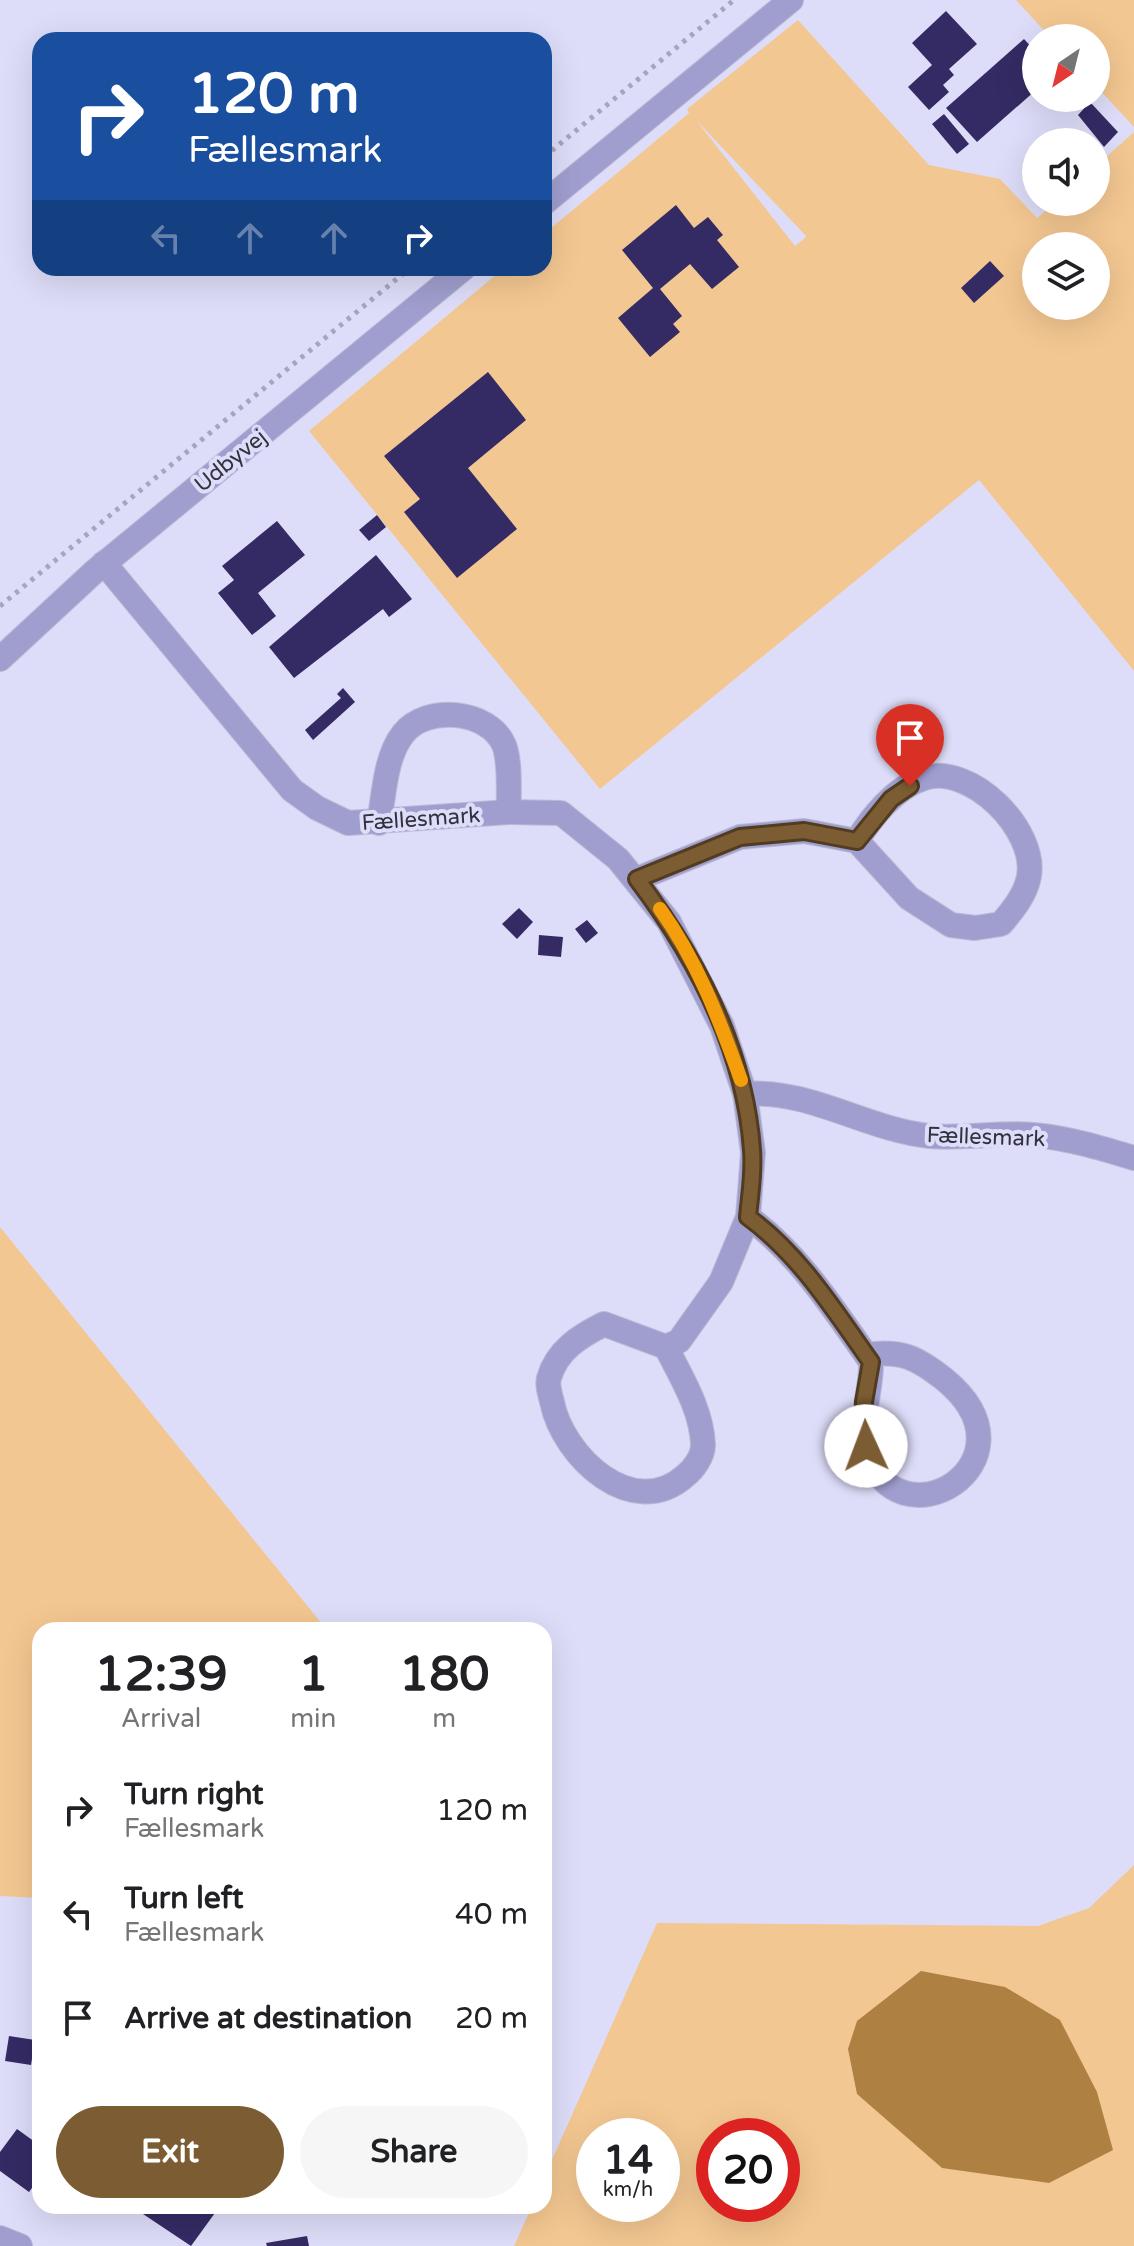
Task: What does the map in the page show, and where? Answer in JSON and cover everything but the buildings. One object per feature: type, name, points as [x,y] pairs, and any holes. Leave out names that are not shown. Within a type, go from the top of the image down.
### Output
[{"type":"street","points":[[552,196],[791,0]]},
{"type":"street","name":"Udbyvej","points":[[0,659],[104,563],[454,276]]},
{"type":"street","name":"Fællesmark","points":[[104,563],[292,790],[317,808],[348,823],[509,812],[561,813],[618,859],[669,922],[722,1026],[745,1094],[753,1153],[748,1217],[721,1282],[679,1341],[666,1347]]},
{"type":"street","points":[[379,823],[388,768],[404,733],[433,715],[473,718],[495,730],[505,747],[509,812]]},
{"type":"street","points":[[637,879],[740,837],[804,831],[857,841],[895,886],[951,925],[975,928],[1001,924],[1023,893],[1029,876],[1029,856],[1022,837],[1004,814],[979,791],[944,776],[924,778],[891,799],[857,841]]},
{"type":"street","name":"Fællesmark","points":[[745,1094],[774,1092],[877,1126],[930,1136],[1031,1135],[1086,1143],[1134,1158]]},
{"type":"street","points":[[748,1217],[771,1234],[814,1282],[866,1355],[871,1362],[871,1376],[864,1402],[866,1446],[878,1474],[899,1490],[923,1496],[947,1491],[966,1474],[979,1445],[978,1424],[957,1390],[925,1364],[894,1351],[866,1355]]},
{"type":"street","points":[[604,1324],[666,1347],[699,1421],[703,1448],[693,1469],[672,1488],[645,1494],[600,1477],[568,1445],[553,1409],[548,1381],[558,1359],[580,1336],[604,1324]]},
{"type":"street","points":[[0,2238],[20,2246]]},
{"type":"path","points":[[552,150],[734,0]]},
{"type":"path","points":[[0,606],[400,276]]},
{"type":"shaded area","points":[[1016,0],[1134,0],[1134,127],[1110,101],[1110,24],[1038,24]]},
{"type":"shaded area","points":[[798,20],[929,165],[1000,179],[1022,202],[1022,216],[1110,216],[1110,153],[1134,132],[1134,671],[979,480],[600,789],[309,431],[494,276],[552,276],[552,227],[689,113],[687,109]],"holes":[[[696,120],[806,236],[795,246]]]},
{"type":"shaded area","points":[[0,1227],[321,1622],[32,1622],[32,1898],[0,1896]]},
{"type":"shaded area","points":[[1134,1865],[1134,2246],[514,2246],[528,2214],[552,2214],[552,2160],[657,1923],[1038,1926],[1089,1908]]},
{"type":"shaded area","points":[[921,1971],[1005,1987],[1060,2020],[1097,2092],[1113,2150],[1049,2183],[942,2168],[857,2094],[848,2049],[857,2021]]},
{"type":"slow traffic","points":[[660,909],[691,962],[722,1026],[741,1080]]},
{"type":"route","points":[[866,1446],[864,1402],[871,1376],[871,1362],[814,1282],[771,1234],[748,1217],[753,1153],[745,1094],[722,1026],[691,962],[669,922],[637,879],[740,837],[804,831],[857,841],[891,799],[910,786]]}]
